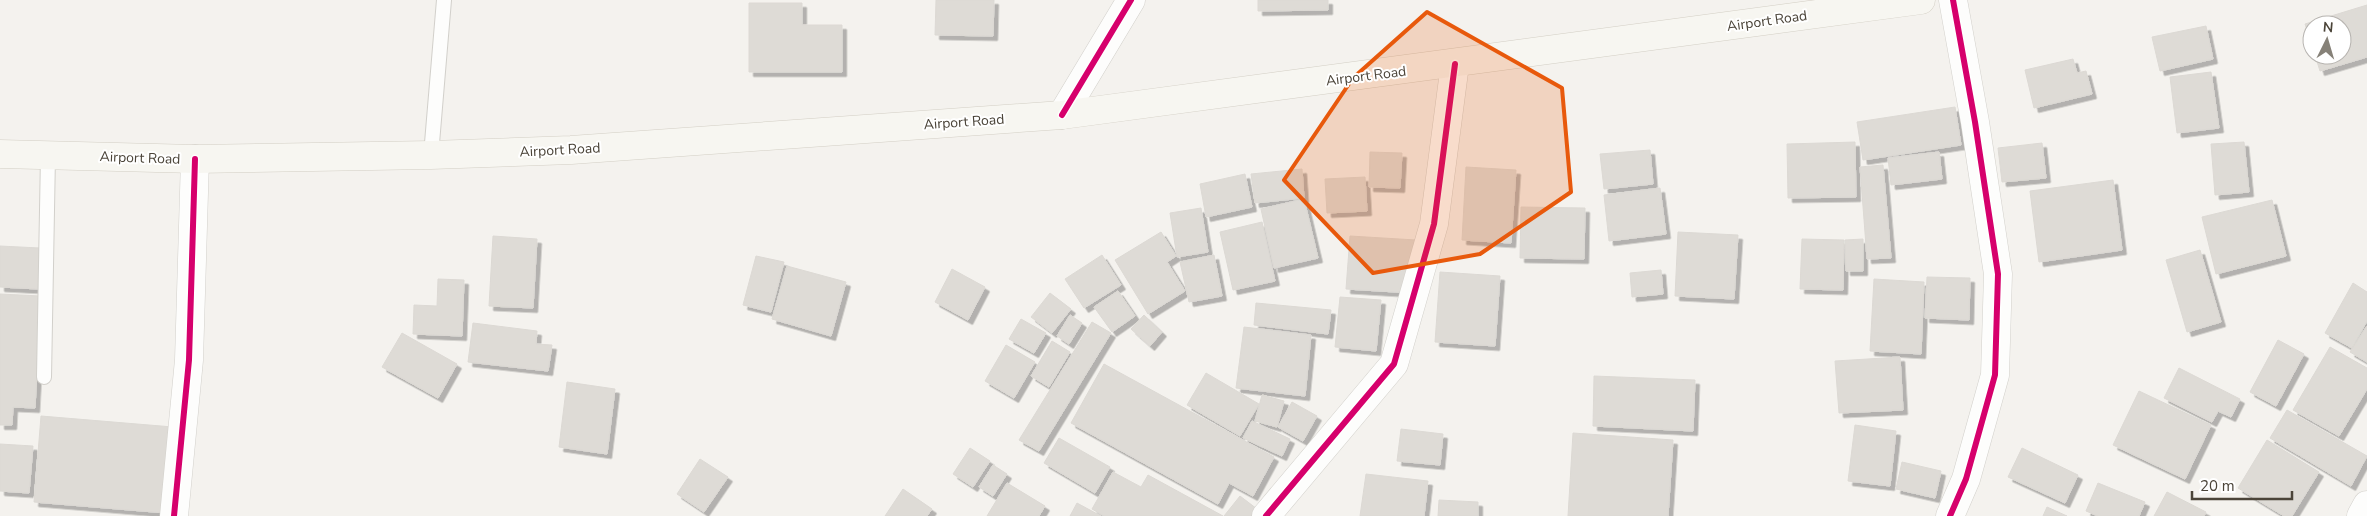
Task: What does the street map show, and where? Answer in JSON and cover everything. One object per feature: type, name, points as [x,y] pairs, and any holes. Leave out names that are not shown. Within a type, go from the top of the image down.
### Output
[{"type":"main road","name":"Airport Road","points":[[0,154],[195,159],[431,155],[571,150],[1062,115],[1455,64],[1921,0]]},
{"type":"street","points":[[1062,115],[1130,0]]},
{"type":"street","points":[[1950,516],[1966,479],[1996,375],[1998,274],[1975,122],[1953,0]]},
{"type":"street","points":[[1266,516],[1394,364],[1434,224],[1455,64]]},
{"type":"street","points":[[174,516],[189,360],[195,159]]},
{"type":"street","points":[[2361,516],[2367,505]]},
{"type":"lane","points":[[431,155],[444,0]]},
{"type":"lane","points":[[44,377],[48,155]]},
{"type":"highlighted area","points":[[1427,12],[1562,88],[1571,192],[1480,254],[1373,273],[1284,180],[1353,78]]},
{"type":"building","points":[[936,0],[994,0],[993,36],[935,35]]},
{"type":"building","points":[[1258,0],[1328,0],[1328,10],[1258,11]]},
{"type":"building","points":[[749,3],[802,3],[802,25],[842,25],[842,72],[749,72]]},
{"type":"building","points":[[2367,5],[2367,57],[2352,61],[2352,15],[2334,15]]},
{"type":"building","points":[[2206,26],[2213,59],[2160,71],[2152,37]]},
{"type":"building","points":[[2073,59],[2077,73],[2086,71],[2092,94],[2034,108],[2025,70]]},
{"type":"building","points":[[2318,65],[2340,65],[2320,71]]},
{"type":"building","points":[[2211,72],[2219,128],[2177,133],[2170,77]]},
{"type":"building","points":[[1955,107],[1961,145],[1863,160],[1857,122]]},
{"type":"building","points":[[1855,142],[1856,197],[1788,198],[1787,144]]},
{"type":"building","points":[[2244,142],[2249,192],[2215,195],[2211,144]]},
{"type":"building","points":[[2042,143],[2046,178],[2002,182],[1998,148]]},
{"type":"building","points":[[1650,150],[1653,184],[1604,189],[1600,154]]},
{"type":"building","points":[[1370,152],[1402,153],[1400,188],[1369,187]]},
{"type":"building","points":[[1939,152],[1942,179],[1891,185],[1888,158]]},
{"type":"building","points":[[1883,165],[1891,258],[1867,259],[1860,167]]},
{"type":"building","points":[[1466,167],[1516,170],[1511,243],[1462,240]]},
{"type":"building","points":[[1302,169],[1304,198],[1255,203],[1251,174]]},
{"type":"building","points":[[1245,174],[1252,207],[1206,217],[1200,184]]},
{"type":"building","points":[[1365,177],[1367,211],[1327,213],[1325,179]]},
{"type":"building","points":[[2113,180],[2122,250],[2039,262],[2030,191]]},
{"type":"building","points":[[1660,188],[1666,234],[1609,241],[1604,195]]},
{"type":"building","points":[[1304,199],[1318,258],[1274,268],[1261,209]]},
{"type":"building","points":[[2272,200],[2286,256],[2216,274],[2202,217]]},
{"type":"building","points":[[1521,207],[1585,208],[1584,259],[1520,258]]},
{"type":"building","points":[[1201,208],[1208,252],[1177,257],[1170,213]]},
{"type":"building","points":[[1262,222],[1275,281],[1233,290],[1220,232]]},
{"type":"building","points":[[1161,232],[1176,256],[1167,262],[1185,291],[1148,314],[1115,260]]},
{"type":"building","points":[[1678,232],[1738,235],[1734,299],[1675,296]]},
{"type":"building","points":[[493,236],[537,239],[533,308],[489,306]]},
{"type":"building","points":[[1350,236],[1416,240],[1412,293],[1346,289]]},
{"type":"building","points":[[1802,239],[1844,240],[1843,290],[1800,289]]},
{"type":"building","points":[[1863,239],[1863,271],[1846,271],[1845,240]]},
{"type":"building","points":[[0,246],[40,248],[38,289],[0,287]]},
{"type":"building","points":[[2200,250],[2221,322],[2187,332],[2166,260]]},
{"type":"building","points":[[1102,255],[1121,285],[1084,308],[1065,279]]},
{"type":"building","points":[[1214,255],[1222,296],[1189,302],[1180,262]]},
{"type":"building","points":[[756,256],[784,262],[771,312],[743,305]]},
{"type":"building","points":[[787,266],[846,282],[831,336],[772,319]]},
{"type":"building","points":[[952,269],[985,287],[968,320],[935,302]]},
{"type":"building","points":[[1661,270],[1663,294],[1632,297],[1630,273]]},
{"type":"building","points":[[1440,272],[1500,276],[1495,346],[1435,342]]},
{"type":"building","points":[[1927,277],[1970,278],[1969,320],[1925,318]]},
{"type":"building","points":[[438,279],[464,280],[462,336],[413,334],[414,305],[437,306]]},
{"type":"building","points":[[1874,279],[1924,282],[1921,354],[1870,351]]},
{"type":"building","points":[[2353,283],[2367,292],[2367,321],[2352,348],[2325,333]]},
{"type":"building","points":[[1118,291],[1135,316],[1112,332],[1094,307]]},
{"type":"building","points":[[1050,293],[1071,309],[1052,333],[1031,317]]},
{"type":"building","points":[[0,294],[41,296],[35,408],[13,407],[12,425],[0,425]]},
{"type":"building","points":[[1340,297],[1381,300],[1376,351],[1335,347]]},
{"type":"building","points":[[1256,303],[1331,310],[1328,334],[1254,325]]},
{"type":"building","points":[[1070,315],[1082,323],[1069,344],[1057,336]]},
{"type":"building","points":[[1144,315],[1162,332],[1150,346],[1131,329]]},
{"type":"building","points":[[1021,319],[1046,333],[1034,353],[1009,339]]},
{"type":"building","points":[[1092,322],[1111,333],[1039,451],[1019,440]]},
{"type":"building","points":[[473,323],[537,331],[536,344],[552,345],[548,371],[468,362]]},
{"type":"building","points":[[2367,326],[2367,362],[2350,352]]},
{"type":"building","points":[[1244,327],[1311,335],[1305,396],[1236,388]]},
{"type":"building","points":[[402,333],[457,364],[438,398],[382,367]]},
{"type":"building","points":[[2278,340],[2304,354],[2276,406],[2250,392]]},
{"type":"building","points":[[1052,341],[1070,352],[1049,387],[1031,376]]},
{"type":"building","points":[[1006,345],[1035,362],[1014,398],[985,381]]},
{"type":"building","points":[[2330,347],[2367,368],[2367,389],[2339,436],[2293,410]]},
{"type":"building","points":[[1900,357],[1903,410],[1839,413],[1835,361]]},
{"type":"building","points":[[1104,364],[1274,457],[1253,496],[1229,483],[1218,504],[1071,423]]},
{"type":"building","points":[[2179,368],[2240,399],[2231,417],[2218,411],[2212,422],[2164,398]]},
{"type":"building","points":[[1206,373],[1259,404],[1240,436],[1187,405]]},
{"type":"building","points":[[1594,376],[1695,380],[1693,431],[1593,426]]},
{"type":"building","points":[[567,382],[615,389],[607,454],[559,447]]},
{"type":"building","points":[[2139,391],[2211,425],[2185,479],[2113,445]]},
{"type":"building","points":[[1262,395],[1284,401],[1277,427],[1255,421]]},
{"type":"building","points":[[1292,402],[1317,416],[1303,441],[1278,427]]},
{"type":"building","points":[[2287,410],[2367,456],[2351,486],[2270,438]]},
{"type":"building","points":[[41,416],[173,427],[166,513],[34,502]]},
{"type":"building","points":[[1252,421],[1290,439],[1282,456],[1243,438]]},
{"type":"building","points":[[1855,425],[1896,431],[1890,486],[1848,481]]},
{"type":"building","points":[[1401,429],[1443,434],[1440,465],[1397,461]]},
{"type":"building","points":[[1573,433],[1673,440],[1668,516],[1568,516]]},
{"type":"building","points":[[1059,438],[1110,467],[1095,493],[1044,463]]},
{"type":"building","points":[[2267,440],[2319,472],[2292,516],[2284,516],[2238,488]]},
{"type":"building","points":[[0,444],[33,446],[29,493],[0,491]]},
{"type":"building","points":[[970,448],[990,461],[973,487],[953,474]]},
{"type":"building","points":[[2022,448],[2078,475],[2065,503],[2008,477]]},
{"type":"building","points":[[700,459],[728,477],[704,512],[677,494]]},
{"type":"building","points":[[1902,462],[1941,471],[1935,498],[1896,489]]},
{"type":"building","points":[[993,465],[1007,474],[993,496],[979,487]]},
{"type":"building","points":[[1113,472],[1141,487],[1148,475],[1223,516],[1104,516],[1092,509]]},
{"type":"building","points":[[1366,474],[1428,481],[1424,516],[1360,516]]},
{"type":"building","points":[[1007,483],[1045,506],[1039,516],[987,516]]},
{"type":"building","points":[[2098,483],[2145,502],[2139,516],[2098,516],[2086,511]]},
{"type":"building","points":[[903,489],[932,509],[927,516],[885,516]]},
{"type":"building","points":[[2167,492],[2206,512],[2204,516],[2154,516]]},
{"type":"building","points":[[1240,496],[1261,512],[1259,516],[1224,516]]},
{"type":"building","points":[[1439,500],[1478,502],[1478,516],[1438,516]]},
{"type":"building","points":[[1077,503],[1101,516],[1070,516]]},
{"type":"building","points":[[2047,507],[2067,516],[2043,516]]},
{"type":"cycle path","points":[[1062,115],[1131,0]]},
{"type":"cycle path","points":[[1950,516],[1966,479],[1995,375],[1998,274],[1975,122],[1953,0]]},
{"type":"cycle path","points":[[1266,516],[1394,364],[1434,224],[1455,64]]},
{"type":"cycle path","points":[[174,516],[189,360],[195,159]]}]
